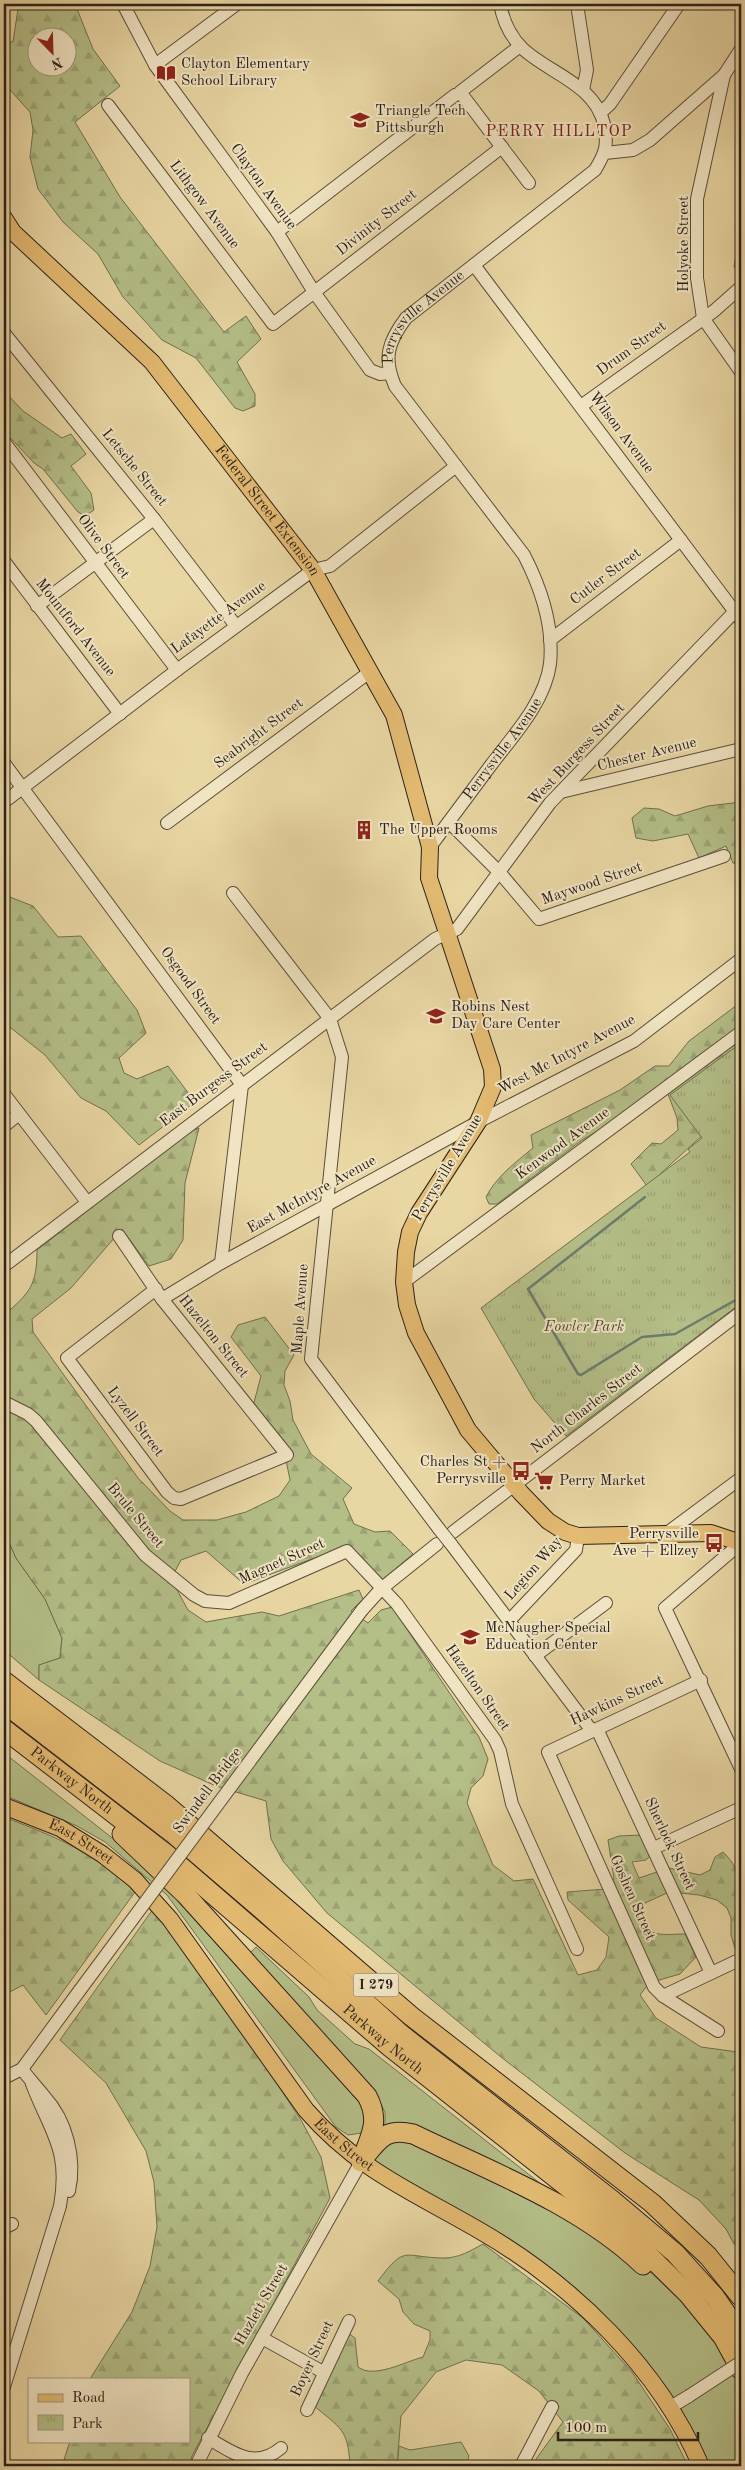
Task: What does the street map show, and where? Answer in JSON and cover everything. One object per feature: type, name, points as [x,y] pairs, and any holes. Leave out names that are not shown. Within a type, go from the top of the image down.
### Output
[{"type":"highway","name":"I 279","points":[[4,1681],[165,1804],[411,2016],[652,2203],[708,2256],[741,2297]]},
{"type":"highway","points":[[4,1703],[175,1835],[267,1914],[402,2035],[612,2200],[675,2253],[715,2297],[741,2335]]},
{"type":"highway","name":"Parkway North","points":[[4,1729],[165,1853],[390,2047],[627,2234],[688,2294],[723,2338],[741,2370]]},
{"type":"highway","points":[[30,1750],[39,1768],[109,1822],[185,1894],[366,2096],[374,2109],[374,2122],[361,2162]]},
{"type":"highway","points":[[361,2162],[377,2141],[391,2132],[400,2131],[413,2134],[548,2199],[635,2257],[683,2303],[716,2340],[741,2374]]},
{"type":"main road","name":"Federal Street Extension","points":[[4,218],[8,236],[152,362],[313,570],[394,715],[430,847]]},
{"type":"main road","name":"Perrysville Avenue","points":[[430,847],[429,878],[492,1069],[493,1087],[478,1122],[419,1213],[410,1232],[406,1252],[404,1282],[408,1306],[416,1333],[468,1430],[514,1486],[548,1521],[564,1532],[578,1536],[711,1533],[741,1543]]},
{"type":"main road","name":"East Street","points":[[4,1806],[60,1828],[102,1854],[135,1880],[170,1919],[306,2110],[330,2137],[361,2162],[396,2186],[482,2232],[524,2258],[570,2294],[609,2332],[638,2366],[669,2408],[701,2466]]},
{"type":"street","name":"Clayton Avenue","points":[[122,4],[155,65],[277,232],[314,292],[370,370],[380,374],[390,373]]},
{"type":"street","points":[[155,65],[238,4]]},
{"type":"street","points":[[600,113],[610,104],[679,4]]},
{"type":"street","points":[[498,6],[506,26],[520,46],[583,90],[592,99],[600,113],[606,136],[605,153],[633,150],[650,140],[724,75],[741,49]]},
{"type":"street","points":[[580,7],[587,70],[583,90]]},
{"type":"street","points":[[277,232],[520,46]]},
{"type":"street","name":"Holyoke Street","points":[[724,75],[697,199],[697,278],[703,318],[740,366]]},
{"type":"street","points":[[458,93],[529,183]]},
{"type":"street","name":"Lithgow Avenue","points":[[108,106],[273,324]]},
{"type":"street","name":"Divinity Street","points":[[273,324],[502,147]]},
{"type":"street","name":"Perrysville Avenue","points":[[430,847],[520,726],[544,688],[550,665],[550,640],[546,608],[537,581],[524,554],[395,386],[390,373],[388,350],[395,332],[406,318],[594,170],[605,153]]},
{"type":"street","name":"Wilson Avenue","points":[[474,265],[682,540],[739,612]]},
{"type":"street","name":"Drum Street","points":[[580,406],[703,318],[741,287]]},
{"type":"street","name":"Letsche Street","points":[[4,333],[154,519],[236,626]]},
{"type":"street","name":"Olive Street","points":[[4,442],[177,670]]},
{"type":"street","name":"Lafayette Avenue","points":[[4,802],[177,670],[313,570],[330,566],[456,466]]},
{"type":"street","points":[[37,606],[154,519]]},
{"type":"street","name":"Cutler Street","points":[[550,640],[682,540]]},
{"type":"street","name":"Mountford Avenue","points":[[4,561],[120,714]]},
{"type":"street","name":"West Burgess Street","points":[[447,934],[462,924],[550,803],[739,612]]},
{"type":"street","name":"Seabright Street","points":[[167,823],[371,671]]},
{"type":"street","name":"Chester Avenue","points":[[561,792],[741,749]]},
{"type":"street","name":"Osgood Street","points":[[4,763],[242,1085]]},
{"type":"street","name":"Maywood Street","points":[[449,822],[500,873],[539,919],[724,856]]},
{"type":"street","name":"Maple Avenue","points":[[233,893],[330,1019],[342,1057],[311,1359],[439,1529],[452,1538],[509,1621],[594,1730]]},
{"type":"street","name":"East Burgess Street","points":[[4,1266],[435,939],[447,934]]},
{"type":"street","name":"West Mc Intyre Avenue","points":[[478,1122],[634,1041],[741,959]]},
{"type":"street","name":"Kenwood Avenue","points":[[404,1282],[741,1032]]},
{"type":"street","points":[[221,1263],[242,1085]]},
{"type":"street","points":[[4,1094],[87,1202]]},
{"type":"street","points":[[4,1126],[19,1114]]},
{"type":"street","name":"East McIntyre Avenue","points":[[67,1358],[159,1294],[221,1263],[478,1122]]},
{"type":"street","name":"Hazelton Street","points":[[119,1236],[159,1294],[287,1455],[181,1499]]},
{"type":"street","name":"North Charles Street","points":[[452,1538],[514,1486],[741,1312]]},
{"type":"street","name":"Lyzell Street","points":[[67,1358],[167,1492],[174,1498],[181,1499]]},
{"type":"street","name":"Brule Street","points":[[4,1402],[28,1414],[36,1421],[155,1564],[194,1595],[205,1601],[229,1603]]},
{"type":"street","points":[[667,1534],[741,1478]]},
{"type":"street","name":"Legion Way","points":[[509,1621],[576,1550],[578,1536]]},
{"type":"street","points":[[741,1543],[665,1608],[701,1680],[741,1769]]},
{"type":"street","points":[[381,1588],[437,1544]]},
{"type":"street","name":"Hazelton Street","points":[[347,1551],[397,1604],[495,1740],[500,1751],[512,1804],[577,1949]]},
{"type":"street","name":"Magnet Street","points":[[229,1603],[347,1551]]},
{"type":"street","name":"Swindell Bridge","points":[[22,2069],[362,1610],[381,1588]]},
{"type":"street","points":[[535,1656],[606,1603]]},
{"type":"street","name":"Hawkins Street","points":[[548,1752],[701,1680]]},
{"type":"street","name":"Sherlock Street","points":[[594,1730],[654,1848],[711,1973]]},
{"type":"street","name":"Goshen Street","points":[[548,1752],[654,1987],[663,1996],[718,2031]]},
{"type":"street","points":[[654,1848],[741,1808]]},
{"type":"street","points":[[663,1996],[741,1959]]},
{"type":"street","points":[[4,2078],[22,2069],[32,2084],[62,2155],[63,2188],[60,2206],[4,2387]]},
{"type":"street","name":"Hazlett Street","points":[[196,2466],[208,2438],[262,2338],[361,2162]]},
{"type":"street","name":"Boyer Street","points":[[307,2410],[349,2321]]},
{"type":"street","points":[[262,2338],[324,2372]]},
{"type":"street","points":[[669,2408],[741,2362]]},
{"type":"street","points":[[521,2466],[552,2407]]},
{"type":"street","points":[[208,2438],[242,2459],[257,2461],[274,2456],[281,2448]]},
{"type":"green space","points":[[4,4],[75,4],[93,49],[120,86],[75,122],[120,197],[224,332],[246,316],[261,339],[237,362],[255,394],[255,406],[243,411],[235,408],[196,358],[162,340],[123,297],[98,254],[63,222],[38,189],[30,157],[33,130],[30,112],[11,91],[4,89],[4,42],[13,42],[18,9],[4,6]]},
{"type":"green space","points":[[741,219],[741,268],[734,267]]},
{"type":"green space","points":[[4,391],[23,411],[62,438],[71,434],[86,454],[71,466],[91,493],[94,510],[85,516],[78,512],[43,469],[34,463],[4,431]]},
{"type":"green space","points":[[741,802],[741,864],[733,863],[726,846],[699,858],[688,834],[653,841],[636,838],[632,818],[644,808],[659,809],[675,816],[708,806]]},
{"type":"green space","points":[[7,896],[33,906],[58,937],[81,936],[137,1010],[146,1033],[119,1058],[124,1073],[137,1079],[168,1066],[195,1102],[139,1145],[106,1111],[81,1098],[45,1055],[11,1028],[4,1026],[4,897]]},
{"type":"green space","points":[[741,1002],[741,1072],[729,1111],[647,1186],[631,1164],[652,1143],[661,1144],[678,1130],[677,1118],[668,1094],[661,1090],[622,1117],[582,1140],[497,1204],[489,1204],[486,1197],[495,1183],[533,1148],[531,1135],[620,1090],[655,1066],[669,1066],[689,1041]]},
{"type":"green space","name":"Fowler Park","points":[[741,1043],[741,1303],[566,1436],[534,1399],[481,1308],[690,1152],[688,1149],[702,1138],[670,1095]]},
{"type":"green space","points":[[199,1128],[185,1183],[183,1240],[171,1259],[149,1266],[122,1229],[71,1288],[32,1319],[33,1332],[138,1478],[170,1511],[183,1520],[217,1520],[246,1512],[279,1496],[290,1480],[283,1445],[253,1406],[261,1376],[231,1337],[238,1325],[265,1317],[294,1355],[285,1371],[284,1385],[290,1401],[293,1420],[311,1454],[352,1488],[343,1499],[354,1524],[375,1532],[390,1531],[413,1554],[382,1580],[347,1546],[244,1584],[206,1551],[181,1560],[171,1579],[188,1610],[206,1622],[262,1612],[279,1616],[359,1590],[363,1599],[351,1611],[368,1623],[381,1610],[392,1607],[479,1737],[488,1759],[483,1776],[471,1788],[467,1803],[493,1865],[514,1881],[533,1879],[578,1975],[597,1970],[606,1957],[609,1937],[568,1900],[567,1892],[606,1889],[614,1879],[608,1840],[619,1836],[641,1835],[651,1855],[646,1860],[632,1862],[639,1878],[669,1868],[700,1875],[710,1870],[715,1857],[723,1852],[730,1860],[736,1872],[736,1886],[741,1892],[741,1950],[736,1952],[731,1935],[731,1918],[727,1908],[717,1900],[699,1895],[669,1892],[645,1903],[639,1917],[648,1929],[658,1934],[685,1934],[696,1957],[680,1974],[649,1983],[640,1995],[656,2018],[701,2047],[738,2052],[741,2056],[741,2249],[734,2244],[726,2229],[699,2200],[625,2153],[501,2057],[327,1913],[283,1861],[271,1839],[266,1801],[216,1786],[160,1761],[39,1680],[39,1665],[60,1658],[62,1638],[45,1599],[16,1558],[4,1531],[4,1315],[26,1294],[30,1287],[36,1272],[37,1250],[189,1132]]},
{"type":"green space","points":[[4,1531],[16,1558],[45,1599],[62,1638],[60,1658],[39,1665],[39,1680],[4,1650]]},
{"type":"green space","points":[[4,1753],[111,1837],[176,1899],[361,2104],[369,2115],[362,2133],[348,2135],[336,2127],[167,1895],[105,1842],[77,1826],[4,1795]]},
{"type":"green space","points":[[4,1817],[58,1839],[90,1856],[120,1878],[135,1892],[46,2015],[23,1985],[4,1995]]},
{"type":"green space","points":[[153,1909],[206,1977],[301,2120],[321,2157],[330,2198],[192,2456],[189,2466],[62,2466],[70,2442],[190,2442],[190,2378],[91,2378],[132,2312],[150,2266],[157,2227],[154,2182],[146,2151],[106,2083],[60,2040]]},
{"type":"green space","points":[[256,1947],[309,1997],[317,2010],[355,2044],[369,2049],[541,2184],[539,2188],[413,2126],[402,2123],[385,2126],[385,2112],[380,2103],[249,1954]]},
{"type":"green space","points":[[413,2134],[635,2257],[683,2303],[716,2340],[741,2374],[741,2466],[701,2466],[669,2408],[570,2294],[361,2162],[377,2141]]},
{"type":"green space","points":[[483,2244],[583,2318],[632,2372],[670,2429],[688,2466],[531,2466],[563,2422],[539,2391],[502,2365],[466,2360],[436,2372],[401,2416],[397,2466],[350,2466],[345,2436],[336,2425],[313,2405],[348,2333],[355,2338],[358,2367],[372,2371],[389,2368],[423,2357],[430,2340],[430,2331],[414,2324],[403,2312],[399,2299],[378,2281],[394,2261],[406,2255],[449,2258],[464,2254]]},
{"type":"green space","points":[[461,2442],[469,2456],[466,2466],[397,2466],[399,2446],[410,2450]]},
{"type":"waterway","points":[[645,1197],[528,1289],[578,1374],[581,1375],[642,1337],[675,1334],[741,1297]]},
{"type":"place","name":"Clayton Elementary School Library","points":[[166,73]]},
{"type":"place","name":"Triangle Tech Pittsburgh","points":[[360,120]]},
{"type":"place","name":"The Upper Rooms","points":[[364,830]]},
{"type":"place","name":"Robins Nest Day Care Center","points":[[436,1016]]},
{"type":"place","name":"Charles St + Perrysville","points":[[521,1471]]},
{"type":"place","name":"Perry Market","points":[[544,1481]]},
{"type":"place","name":"Perrysville Ave + Ellzey","points":[[714,1543]]},
{"type":"place","name":"McNaugher Special Education Center","points":[[470,1637]]},
{"type":"district","name":"PERRY HILLTOP","points":[[559,132]]}]
